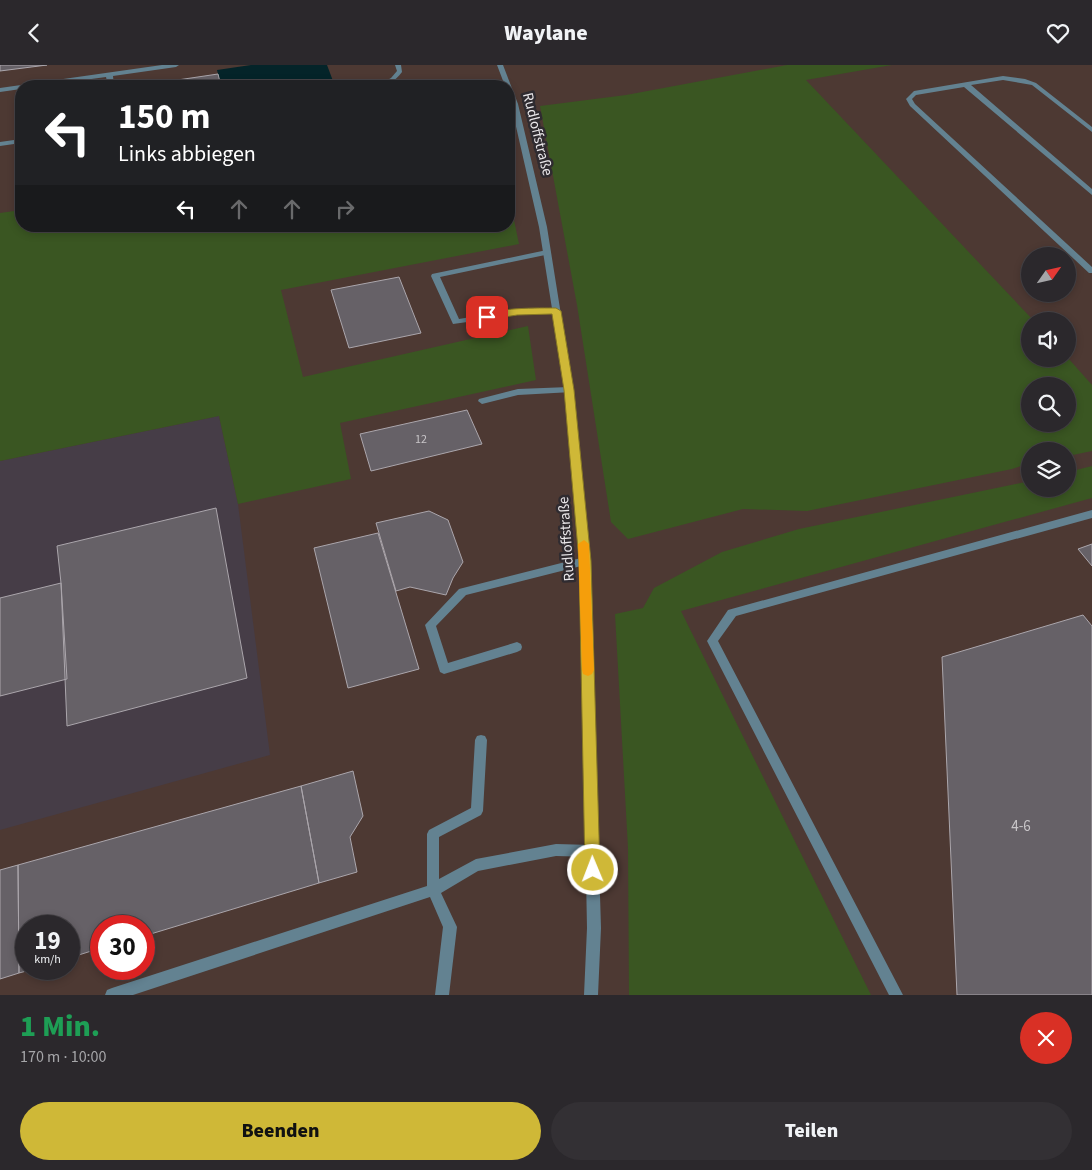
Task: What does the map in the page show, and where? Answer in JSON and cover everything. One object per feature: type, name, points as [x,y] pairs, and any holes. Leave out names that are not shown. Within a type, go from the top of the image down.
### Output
[{"type":"street","points":[[68,80],[176,65]]},
{"type":"street","points":[[391,80],[400,71],[398,65]]},
{"type":"street","name":"Rudloffstraße","points":[[500,65],[505,80]]},
{"type":"street","points":[[109,74],[110,80]]},
{"type":"street","points":[[1092,131],[1034,84],[1025,81],[1003,78],[914,93],[909,99],[912,105],[1092,271]]},
{"type":"street","points":[[965,84],[1092,193]]},
{"type":"street","points":[[0,90],[15,88]]},
{"type":"street","name":"Rudloffstraße","points":[[515,111],[526,149],[547,252],[569,390],[585,561],[594,928],[591,995]]},
{"type":"street","points":[[0,144],[15,142]]},
{"type":"street","points":[[547,252],[435,276],[456,322],[517,312],[556,311]]},
{"type":"street","points":[[482,401],[518,392],[569,390]]},
{"type":"street","points":[[896,995],[712,641],[732,613],[1092,514]]},
{"type":"street","points":[[516,647],[444,669],[430,625],[463,592],[585,561]]},
{"type":"street","points":[[442,995],[450,927],[433,891],[433,834],[478,811],[481,740]]},
{"type":"street","points":[[112,995],[433,891],[476,865],[556,850],[592,851]]},
{"type":"shaded area","points":[[0,65],[1092,65],[1092,995],[0,995]]},
{"type":"shaded area","points":[[219,416],[238,504],[270,755],[0,830],[0,461]]},
{"type":"green space","points":[[787,65],[892,65],[806,80],[1025,312],[1021,312],[1021,367],[1076,367],[1092,385],[1092,451],[1076,454],[1076,442],[1021,442],[1021,466],[1012,469],[807,511],[743,509],[628,539],[611,522],[577,305],[540,106],[626,95]]},
{"type":"green space","points":[[15,211],[15,232],[515,232],[515,225],[519,244],[281,290],[303,377],[528,326],[536,380],[340,423],[351,479],[238,504],[219,416],[0,461],[0,213]]},
{"type":"green space","points":[[1092,466],[1092,498],[681,611],[871,995],[629,995],[628,848],[615,614],[643,608],[654,588],[722,552],[799,529],[1021,483],[1021,497],[1076,497],[1076,470]]},
{"type":"water","points":[[251,65],[327,65],[333,80],[220,80],[217,70]]},
{"type":"building","points":[[0,65],[47,65],[0,71]]},
{"type":"building","points":[[218,74],[220,80],[178,80]]},
{"type":"building","points":[[399,277],[421,333],[349,348],[331,290]]},
{"type":"building","points":[[467,410],[482,444],[371,471],[360,434]]},
{"type":"building","points":[[216,508],[247,678],[67,726],[61,583],[57,546]]},
{"type":"building","points":[[429,511],[448,520],[463,562],[453,578],[446,595],[410,587],[396,591],[376,523]]},
{"type":"building","points":[[378,533],[419,669],[348,688],[314,548]]},
{"type":"building","points":[[1092,544],[1092,566],[1078,549]]},
{"type":"building","points":[[61,583],[67,679],[0,696],[0,598]]},
{"type":"building","points":[[1083,615],[1092,626],[1092,995],[957,995],[942,657]]},
{"type":"building","points":[[353,771],[363,816],[350,837],[357,872],[319,883],[301,786]]},
{"type":"building","points":[[301,786],[319,883],[155,933],[155,915],[90,915],[90,951],[80,955],[80,915],[18,915],[18,865]]},
{"type":"building","points":[[18,865],[18,915],[15,915],[15,974],[0,979],[0,870]]},
{"type":"slow traffic","points":[[584,544],[588,670]]},
{"type":"route","points":[[487,317],[517,312],[556,311],[569,390],[585,561],[593,870]]}]
